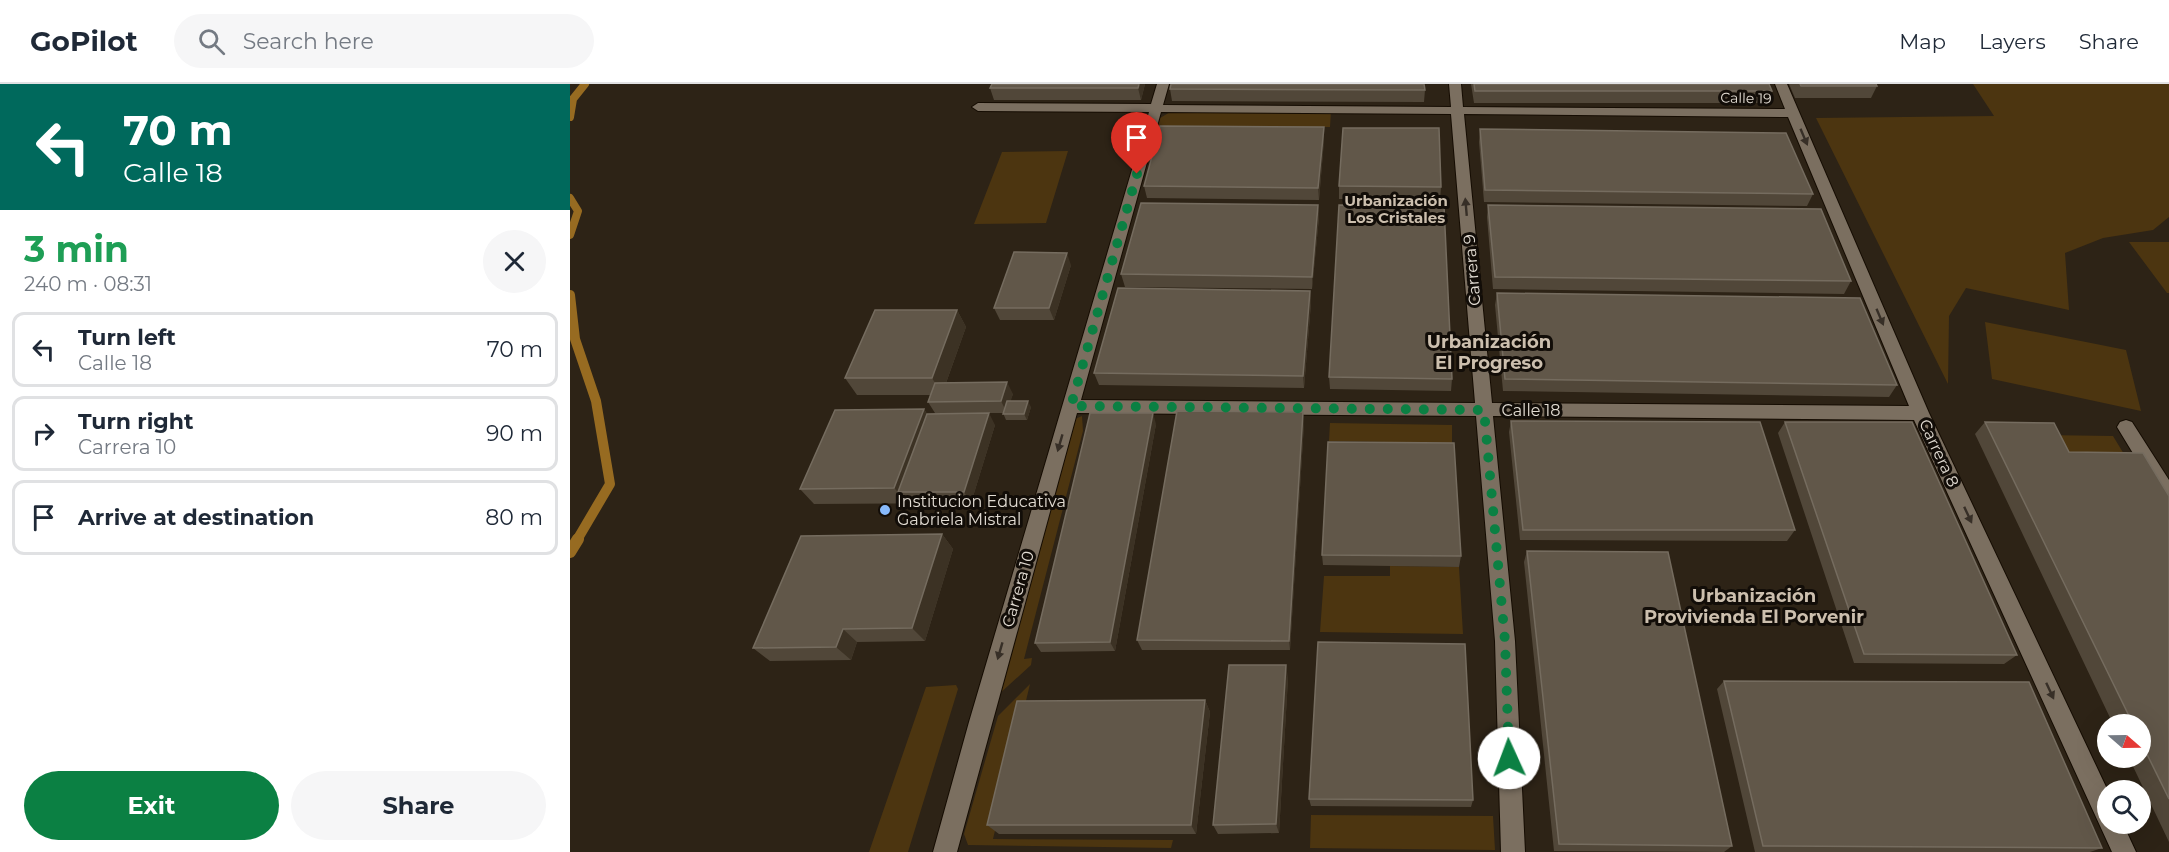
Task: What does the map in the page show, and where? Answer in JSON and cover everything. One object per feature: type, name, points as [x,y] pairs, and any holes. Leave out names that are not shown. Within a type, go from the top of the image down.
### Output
[{"type":"street","name":"Carrera 10","points":[[945,852],[980,722],[1163,84]]},
{"type":"street","name":"Carrera 9","points":[[1455,84],[1505,641],[1513,852]]},
{"type":"street","name":"Carrera 8","points":[[1781,84],[1920,413],[2097,793]]},
{"type":"street","name":"Calle 19","points":[[978,107],[1794,113]]},
{"type":"street","name":"Calle 18","points":[[1071,406],[1920,413]]},
{"type":"street","points":[[2126,428],[2169,496]]},
{"type":"street","points":[[2115,834],[2124,852]]},
{"type":"shaded area","points":[[1973,84],[2169,84],[2169,217],[2153,230],[2103,238],[2065,253],[2069,310],[1966,288],[1949,316],[1948,384],[1816,118],[1994,116]]},
{"type":"shaded area","points":[[1172,111],[1331,111],[1330,127],[1258,127],[1151,146],[1160,118]]},
{"type":"shaded area","points":[[1068,151],[1046,223],[974,224],[1002,152]]},
{"type":"shaded area","points":[[2129,242],[2169,242],[2169,293],[2167,293]]},
{"type":"shaded area","points":[[1985,322],[2126,350],[2141,411],[1992,379]]},
{"type":"shaded area","points":[[1082,416],[1083,431],[1024,659],[1032,658],[1031,665],[997,696],[1075,419]]},
{"type":"shaded area","points":[[1330,423],[1452,425],[1452,443],[1329,441]]},
{"type":"shaded area","points":[[2042,435],[2113,436],[2130,464],[2057,463]]},
{"type":"shaded area","points":[[1390,566],[1459,567],[1463,634],[1320,632],[1324,576],[1390,576]]},
{"type":"shaded area","points":[[1030,684],[993,839],[1173,840],[1171,848],[968,845],[964,834],[998,716]]},
{"type":"shaded area","points":[[956,685],[958,689],[908,852],[869,852],[926,687]]},
{"type":"shaded area","points":[[1311,815],[1493,816],[1495,850],[1310,848]]},
{"type":"building","points":[[992,84],[1139,84],[1138,88],[990,88]]},
{"type":"building","points":[[1171,84],[1424,84],[1425,90],[1170,89]]},
{"type":"building","points":[[1474,84],[1769,84],[1772,91],[1475,91]]},
{"type":"building","points":[[1800,84],[1876,84],[1877,86],[1801,86]]},
{"type":"building","points":[[1160,126],[1324,127],[1318,188],[1144,186]]},
{"type":"building","points":[[1343,128],[1439,128],[1441,187],[1339,186]]},
{"type":"building","points":[[1480,129],[1786,133],[1813,194],[1485,190]]},
{"type":"building","points":[[1141,203],[1318,205],[1312,277],[1121,274]]},
{"type":"building","points":[[1339,205],[1444,206],[1452,379],[1329,377]]},
{"type":"building","points":[[1488,205],[1821,209],[1851,281],[1495,277]]},
{"type":"building","points":[[1014,252],[1067,253],[1049,308],[994,308]]},
{"type":"building","points":[[1118,288],[1310,291],[1303,376],[1094,373]]},
{"type":"building","points":[[1497,293],[1860,298],[1897,385],[1505,379]]},
{"type":"building","points":[[875,310],[957,310],[932,378],[845,378]]},
{"type":"building","points":[[1007,382],[1001,401],[928,402],[935,383]]},
{"type":"building","points":[[1007,401],[1028,401],[1024,414],[1003,414]]},
{"type":"building","points":[[924,409],[894,488],[800,489],[835,410]]},
{"type":"building","points":[[1177,411],[1303,412],[1289,641],[1137,640]]},
{"type":"building","points":[[989,413],[964,492],[898,492],[927,414]]},
{"type":"building","points":[[1090,413],[1153,413],[1110,642],[1035,643]]},
{"type":"building","points":[[1511,421],[1760,422],[1795,530],[1523,530]]},
{"type":"building","points":[[1785,422],[1912,422],[2017,655],[1864,654]]},
{"type":"building","points":[[1985,422],[2054,423],[2069,452],[2143,453],[2169,496],[2169,799],[2151,762],[2151,714],[2128,714]]},
{"type":"building","points":[[1328,442],[1454,443],[1461,556],[1322,555]]},
{"type":"building","points":[[942,534],[912,628],[843,629],[836,647],[753,648],[801,536]]},
{"type":"building","points":[[1527,551],[1668,552],[1732,846],[1559,844]]},
{"type":"building","points":[[1318,642],[1465,644],[1473,800],[1309,799]]},
{"type":"building","points":[[1229,665],[1286,665],[1276,824],[1213,825]]},
{"type":"building","points":[[1724,681],[2029,682],[2102,848],[1763,846]]},
{"type":"building","points":[[1205,700],[1191,825],[987,825],[1017,701]]},
{"type":"waterway","points":[[570,117],[573,99],[585,84]]},
{"type":"waterway","points":[[570,198],[578,211],[570,235]]},
{"type":"waterway","points":[[570,295],[575,339],[596,401],[610,484],[577,540]]},
{"type":"waterway","points":[[570,552],[578,539]]},
{"type":"place","name":"Institucion Educativa Gabriela Mistral","points":[[885,510]]},
{"type":"district","name":"Urbanización Los Cristales","points":[[1396,208]]},
{"type":"district","name":"Urbanización El Progreso","points":[[1489,352]]},
{"type":"district","name":"Urbanización Provivienda El Porvenir","points":[[1754,606]]},
{"type":"route","points":[[1137,174],[1071,406],[1484,410],[1505,641],[1509,758]]}]
